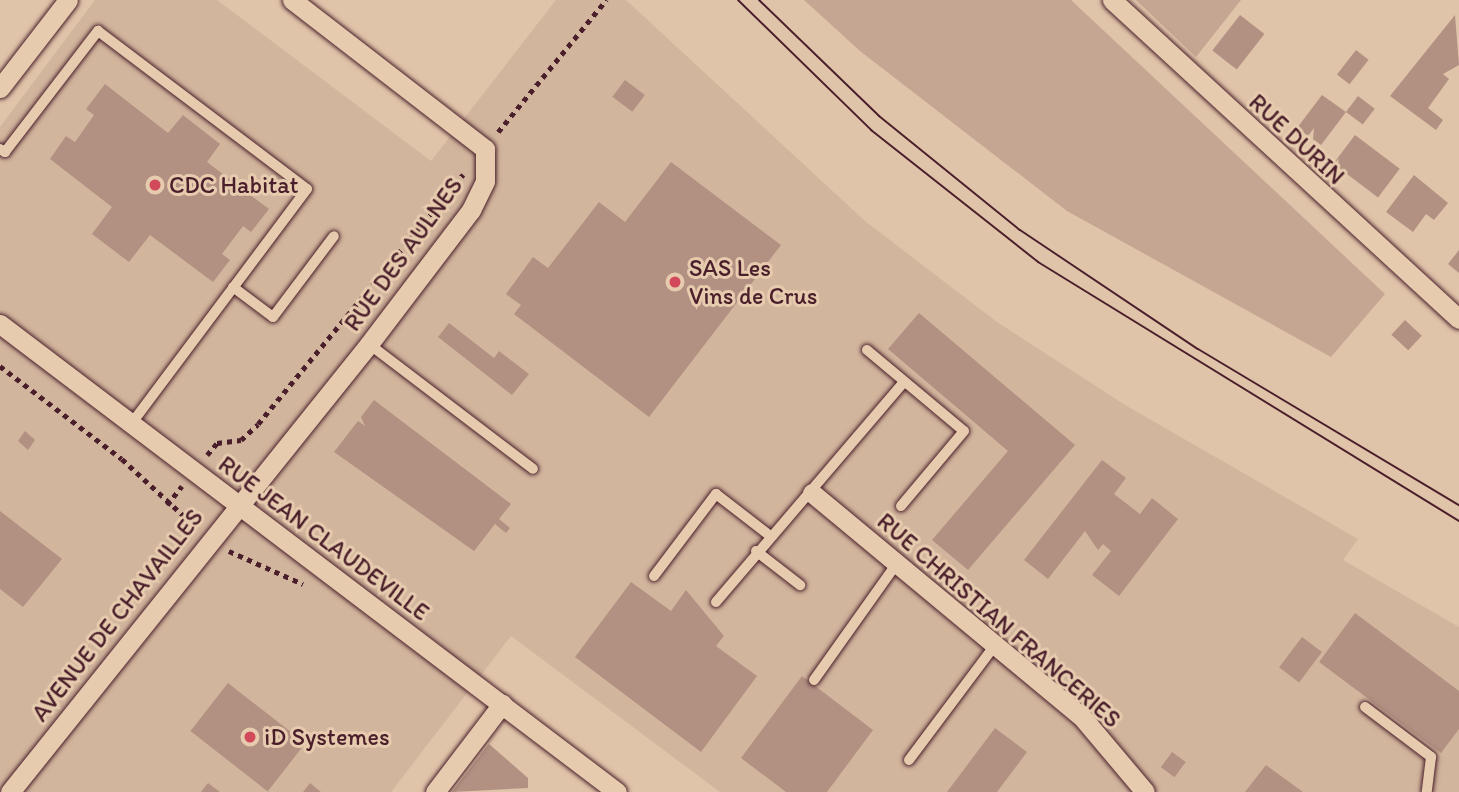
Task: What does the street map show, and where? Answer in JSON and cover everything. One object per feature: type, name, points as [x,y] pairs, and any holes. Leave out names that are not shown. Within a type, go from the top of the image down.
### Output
[{"type":"street","points":[[0,88],[68,0]]},
{"type":"street","points":[[292,0],[485,149]]},
{"type":"street","name":"RUE DURIN","points":[[1112,0],[1453,316]]},
{"type":"street","name":"RUE DES AULNES","points":[[236,502],[369,344],[471,210],[485,181],[485,149]]},
{"type":"street","name":"RUE JEAN CLAUDEVILLE","points":[[0,324],[617,792]]},
{"type":"street","name":"RUE CHRISTIAN FRANCERIES","points":[[812,493],[1081,716],[1145,792]]},
{"type":"street","name":"AVENUE DE CHAVAILLES","points":[[10,792],[236,502]]},
{"type":"street","points":[[435,792],[502,704]]},
{"type":"lane","points":[[0,149],[5,152],[98,31],[307,189],[132,423]]},
{"type":"lane","points":[[233,287],[273,317],[334,236]]},
{"type":"lane","points":[[369,344],[533,469]]},
{"type":"lane","points":[[867,350],[964,431],[901,506]]},
{"type":"lane","points":[[716,602],[769,535],[812,493],[904,382]]},
{"type":"lane","points":[[654,576],[716,494],[769,535]]},
{"type":"lane","points":[[756,551],[800,584]]},
{"type":"lane","points":[[814,680],[897,563]]},
{"type":"lane","points":[[909,760],[995,645]]},
{"type":"lane","points":[[1364,707],[1431,757],[1427,792]]},
{"type":"path","points":[[167,505],[217,443],[241,440],[258,424],[606,0]]},
{"type":"path","points":[[0,366],[122,459],[167,505],[209,537],[256,568],[317,590]]},
{"type":"shaded area","points":[[95,0],[217,0],[431,161],[556,0],[626,0],[865,221],[997,322],[1125,405],[1358,539],[1343,560],[1459,627],[1459,792],[720,792],[511,636],[391,792],[0,792],[0,127]]},
{"type":"shaded area","points":[[804,0],[1071,0],[1385,294],[1331,357],[1067,211],[860,51]]},
{"type":"shaded area","points":[[1136,0],[1241,0],[1196,57]]},
{"type":"building","points":[[1240,15],[1264,34],[1237,70],[1212,50]]},
{"type":"building","points":[[1455,15],[1459,65],[1443,74],[1449,79],[1428,108],[1443,120],[1436,130],[1390,96]]},
{"type":"building","points":[[1356,50],[1369,60],[1350,84],[1337,74]]},
{"type":"building","points":[[625,80],[645,95],[632,112],[612,97]]},
{"type":"building","points":[[105,84],[168,133],[183,115],[220,144],[207,162],[269,209],[251,232],[243,226],[222,254],[230,260],[213,282],[150,235],[129,262],[92,234],[112,207],[50,159],[66,136],[75,142],[94,115],[86,109]]},
{"type":"building","points":[[1322,95],[1346,112],[1321,145],[1313,139],[1314,128],[1308,136],[1297,128]]},
{"type":"building","points":[[1358,96],[1375,109],[1363,125],[1346,112]]},
{"type":"building","points":[[1355,135],[1400,169],[1378,197],[1333,164]]},
{"type":"building","points":[[671,162],[781,245],[649,417],[514,314],[521,305],[506,294],[533,257],[548,268],[599,202],[625,222]]},
{"type":"building","points":[[1414,175],[1448,203],[1434,220],[1426,214],[1413,232],[1386,212]]},
{"type":"building","points":[[1459,250],[1459,273],[1448,264]]},
{"type":"building","points":[[919,313],[1075,445],[968,570],[932,540],[1008,451],[888,349]]},
{"type":"building","points":[[1405,320],[1422,336],[1408,350],[1391,335]]},
{"type":"building","points":[[449,323],[494,358],[499,351],[529,374],[512,395],[438,337]]},
{"type":"building","points":[[374,400],[511,504],[499,519],[510,528],[506,533],[495,524],[474,551],[334,452],[358,421],[365,426],[361,417]]},
{"type":"building","points":[[25,431],[35,440],[28,450],[18,441]]},
{"type":"building","points":[[1102,460],[1126,478],[1114,494],[1140,514],[1152,498],[1178,519],[1119,596],[1092,575],[1111,551],[1103,544],[1098,550],[1085,531],[1048,579],[1024,560]]},
{"type":"building","points":[[0,511],[62,559],[23,607],[0,589]]},
{"type":"building","points":[[631,582],[671,611],[686,590],[724,636],[716,646],[757,676],[701,752],[575,657]]},
{"type":"building","points":[[1355,613],[1459,691],[1459,729],[1441,753],[1319,662]]},
{"type":"building","points":[[1302,637],[1322,652],[1299,682],[1279,667]]},
{"type":"building","points":[[802,676],[873,730],[827,792],[786,792],[741,758]]},
{"type":"building","points":[[228,683],[305,743],[268,791],[190,731]]},
{"type":"building","points":[[995,728],[1027,752],[997,792],[947,792]]},
{"type":"building","points":[[489,744],[528,778],[528,788],[452,792]]},
{"type":"building","points":[[1172,752],[1186,762],[1175,777],[1161,767]]},
{"type":"building","points":[[1266,765],[1303,792],[1245,792]]},
{"type":"building","points":[[208,783],[220,792],[201,792]]},
{"type":"building","points":[[310,783],[321,792],[303,792]]},
{"type":"tram line","points":[[738,0],[871,130],[1038,262],[1459,521]]},
{"type":"tram line","points":[[759,0],[879,116],[1020,230],[1198,349],[1459,505]]},
{"type":"place","name":"CDC Habitat","points":[[155,185]]},
{"type":"place","name":"SAS Les Vins de Crus","points":[[675,282]]},
{"type":"place","name":"iD Systemes","points":[[250,737]]}]
